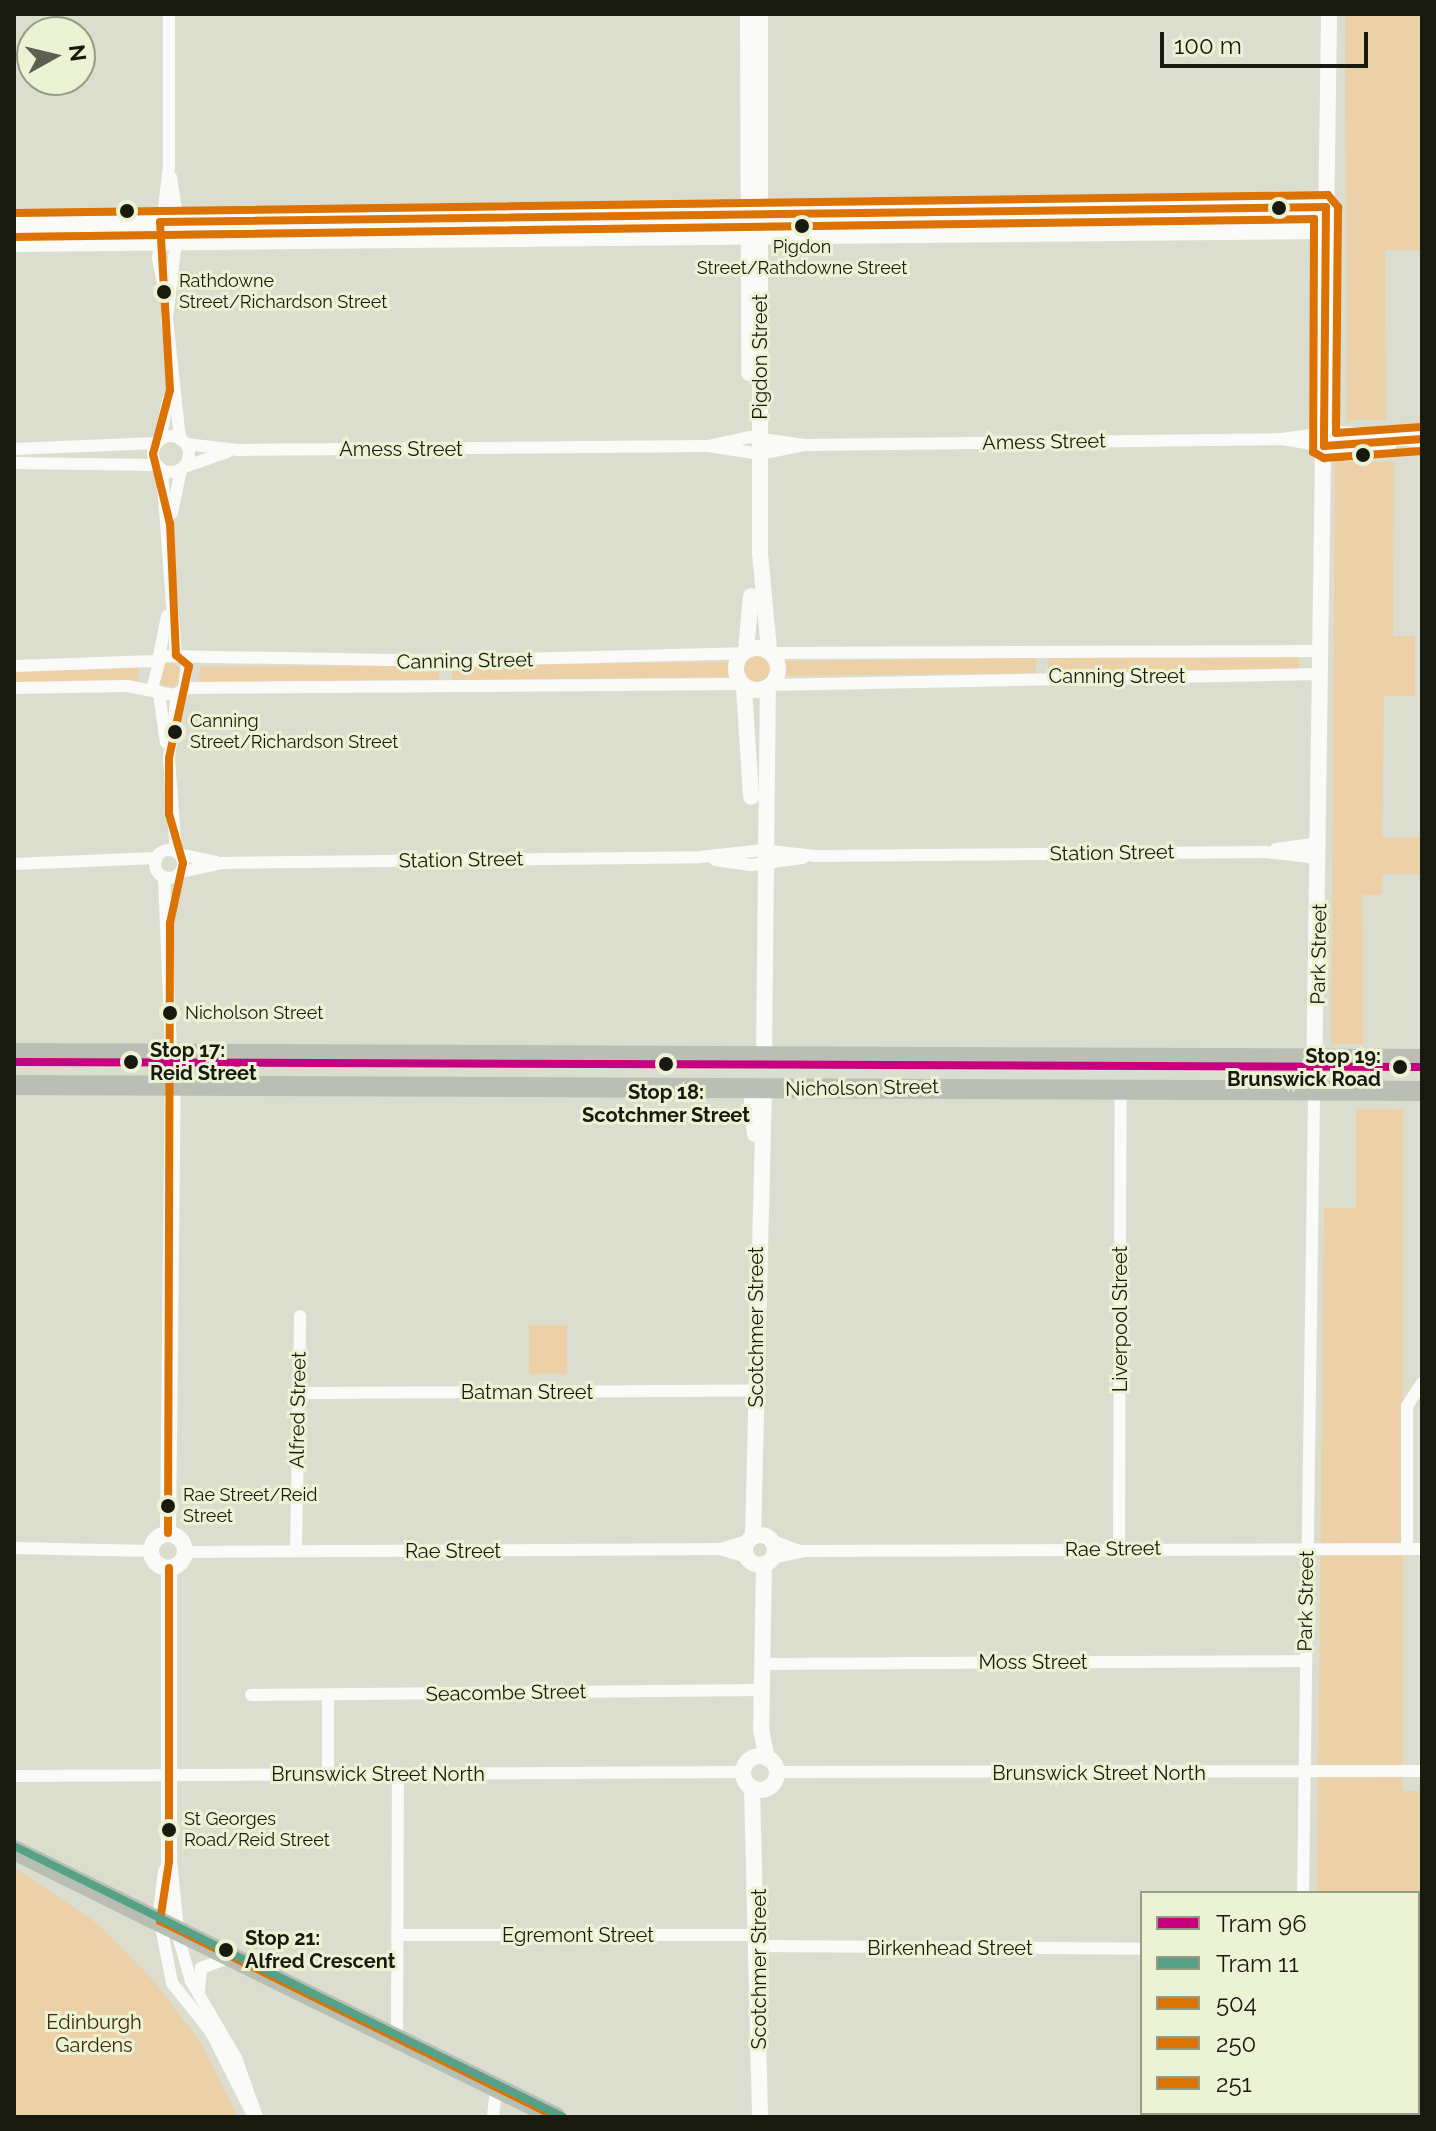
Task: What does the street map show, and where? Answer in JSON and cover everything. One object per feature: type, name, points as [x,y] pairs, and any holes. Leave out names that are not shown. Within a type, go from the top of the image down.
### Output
[{"type":"highway","points":[[14,1850],[556,2117]]},
{"type":"main road","name":"Nicholson Street","points":[[14,1053],[171,1052],[403,1058],[758,1056],[955,1061],[1422,1059]]},
{"type":"main road","points":[[171,1052],[173,1086]]},
{"type":"main road","points":[[758,1056],[758,1090]]},
{"type":"main road","points":[[403,1058],[404,1084]]},
{"type":"main road","points":[[955,1061],[955,1087]]},
{"type":"main road","name":"Nicholson Street","points":[[14,1085],[404,1084],[758,1090],[955,1087],[1422,1091]]},
{"type":"street","points":[[167,301],[178,223],[169,165],[169,14]]},
{"type":"street","name":"Pigdon Street","points":[[748,14],[754,216]]},
{"type":"street","name":"Pigdon Street","points":[[760,14],[754,216],[755,446],[762,634],[772,651]]},
{"type":"street","name":"Park Street","points":[[1303,1891],[1314,1091],[1318,1061],[1329,14]]},
{"type":"street","points":[[169,165],[158,243],[167,301],[170,390],[183,441],[182,468],[170,524],[169,605],[157,658],[155,692],[169,758]]},
{"type":"street","points":[[14,225],[1326,207]]},
{"type":"street","points":[[1109,212],[1109,232]]},
{"type":"street","points":[[848,215],[848,237]]},
{"type":"street","points":[[14,244],[1326,231]]},
{"type":"street","points":[[170,390],[159,441],[159,468],[170,524]]},
{"type":"street","name":"Amess Street","points":[[159,441],[183,441],[238,450],[1422,439]]},
{"type":"street","points":[[14,449],[86,448],[159,441]]},
{"type":"street","name":"Pigdon Street","points":[[741,686],[755,446]]},
{"type":"street","points":[[86,448],[86,463]]},
{"type":"street","name":"Amess Street","points":[[159,468],[182,468],[238,450]]},
{"type":"street","points":[[14,463],[86,463],[159,468]]},
{"type":"street","points":[[169,605],[182,658],[181,691],[169,758],[169,814],[180,873],[170,923]]},
{"type":"street","points":[[744,652],[772,651],[757,857],[758,1056]]},
{"type":"street","name":"Canning Street","points":[[772,651],[1322,651]]},
{"type":"street","name":"Canning Street","points":[[157,658],[744,652]]},
{"type":"street","points":[[14,666],[157,658]]},
{"type":"street","name":"Canning Street","points":[[768,686],[1321,674]]},
{"type":"street","points":[[757,857],[741,686],[768,686]]},
{"type":"street","name":"Canning Street","points":[[155,692],[741,686]]},
{"type":"street","points":[[14,688],[155,692]]},
{"type":"street","points":[[169,814],[159,856],[170,923],[171,1052]]},
{"type":"street","name":"Station Street","points":[[162,875],[223,863],[1320,850]]},
{"type":"street","name":"Station Street","points":[[159,856],[177,853],[223,863]]},
{"type":"street","points":[[14,864],[119,864],[159,856]]},
{"type":"street","points":[[119,864],[162,875]]},
{"type":"street","points":[[173,1086],[168,1533],[185,1552],[169,1568],[168,1925],[172,1983],[211,2032],[255,2117]]},
{"type":"street","name":"Liverpool Street","points":[[1119,1549],[1121,1089]]},
{"type":"street","name":"Scotchmer Street","points":[[758,1090],[756,1494],[761,1600],[758,1820],[760,2117]]},
{"type":"street","name":"Alfred Street","points":[[296,1551],[300,1316]]},
{"type":"street","points":[[1407,1549],[1407,1406],[1422,1383]]},
{"type":"street","name":"Batman Street","points":[[299,1393],[756,1391]]},
{"type":"street","points":[[150,1551],[168,1533]]},
{"type":"street","points":[[14,1548],[150,1551],[169,1568]]},
{"type":"street","name":"Rae Street","points":[[185,1552],[1422,1549]]},
{"type":"street","name":"Moss Street","points":[[761,1664],[1306,1661]]},
{"type":"street","name":"Seacombe Street","points":[[251,1695],[761,1690]]},
{"type":"street","points":[[328,1695],[328,1775]]},
{"type":"street","name":"Scotchmer Street","points":[[759,1765],[759,1788]]},
{"type":"street","name":"Brunswick Street North","points":[[14,1776],[169,1773],[398,1775],[759,1765],[1422,1771]]},
{"type":"street","points":[[397,2039],[398,1775]]},
{"type":"street","points":[[168,1925],[202,2001],[236,2058],[255,2117]]},
{"type":"street","name":"Egremont Street","points":[[398,1935],[758,1940]]},
{"type":"street","name":"Birkenhead Street","points":[[758,1940],[1140,1949]]},
{"type":"street","points":[[202,2001],[201,1968],[232,1957]]},
{"type":"street","points":[[493,2117],[496,2087]]},
{"type":"green space","points":[[1345,14],[1422,14],[1422,250],[1385,250],[1386,420],[1347,420]]},
{"type":"green space","points":[[1302,214],[1303,226],[1120,228],[1120,216]]},
{"type":"green space","points":[[1045,217],[1098,217],[1098,230],[1045,230]]},
{"type":"green space","points":[[1031,218],[1031,231],[856,232],[856,220]]},
{"type":"green space","points":[[778,220],[841,220],[841,232],[778,232]]},
{"type":"green space","points":[[733,221],[733,232],[612,234],[612,222]]},
{"type":"green space","points":[[441,223],[441,235],[191,238],[191,227]]},
{"type":"green space","points":[[577,223],[577,234],[452,235],[451,224]]},
{"type":"green space","points":[[154,227],[154,239],[14,241],[14,228]]},
{"type":"green space","points":[[1335,461],[1394,462],[1393,636],[1415,636],[1415,696],[1384,696],[1382,838],[1421,838],[1421,874],[1382,874],[1382,895],[1362,895],[1363,1044],[1331,1044]]},
{"type":"green space","points":[[1299,655],[1299,671],[1048,673],[1048,658]]},
{"type":"green space","points":[[757,656],[766,660],[770,669],[766,678],[757,682],[748,678],[744,669],[748,660]]},
{"type":"green space","points":[[1036,658],[1036,673],[781,676],[784,661]]},
{"type":"green space","points":[[732,662],[729,677],[452,680],[452,665]]},
{"type":"green space","points":[[169,663],[177,667],[181,675],[177,683],[169,687],[161,683],[157,675],[161,667]]},
{"type":"green space","points":[[439,665],[439,680],[199,682],[200,667]]},
{"type":"green space","points":[[138,667],[138,682],[14,684],[14,668]]},
{"type":"green space","points":[[1356,1109],[1403,1110],[1403,1791],[1422,1791],[1422,2117],[1314,2117],[1420,2115],[1420,1891],[1317,1891],[1324,1208],[1356,1208]]},
{"type":"green space","points":[[529,1325],[567,1325],[567,1374],[529,1374]]},
{"type":"green space","name":"Edinburgh Gardens","points":[[14,1867],[98,1924],[154,1981],[200,2041],[238,2117],[14,2117]]},
{"type":"tram line","name":"96","points":[[14,1062],[1422,1067]]},
{"type":"tram line","name":"11","points":[[14,1846],[563,2117]]},
{"type":"transit line","name":"251","points":[[14,213],[1328,195],[1338,207],[1336,433],[1421,427]]},
{"type":"transit line","name":"504","points":[[168,1533],[170,923],[183,863],[169,814],[169,758],[189,666],[176,655],[170,524],[153,454],[170,390],[160,222],[1326,207],[1324,446],[1422,439]]},
{"type":"transit line","name":"250","points":[[14,237],[1314,219],[1313,452],[1324,458],[1422,451]]},
{"type":"transit line","name":"504","points":[[169,1568],[169,1862],[160,1921],[556,2117]]},
{"type":"place","name":"Pigdon Street/Rathdowne Street","points":[[802,226]]},
{"type":"place","name":"Rathdowne Street/Richardson Street","points":[[164,292]]},
{"type":"place","name":"Canning Street/Richardson Street","points":[[175,732]]},
{"type":"place","name":"Nicholson Street","points":[[170,1013]]},
{"type":"place","name":"Stop 17: Reid Street","points":[[131,1062]]},
{"type":"place","name":"Stop 18: Scotchmer Street","points":[[666,1064]]},
{"type":"place","name":"Stop 19: Brunswick Road","points":[[1400,1067]]},
{"type":"place","name":"Rae Street/Reid Street","points":[[168,1506]]},
{"type":"place","name":"St Georges Road/Reid Street","points":[[169,1830]]},
{"type":"place","name":"Stop 21: Alfred Crescent","points":[[226,1950]]}]
